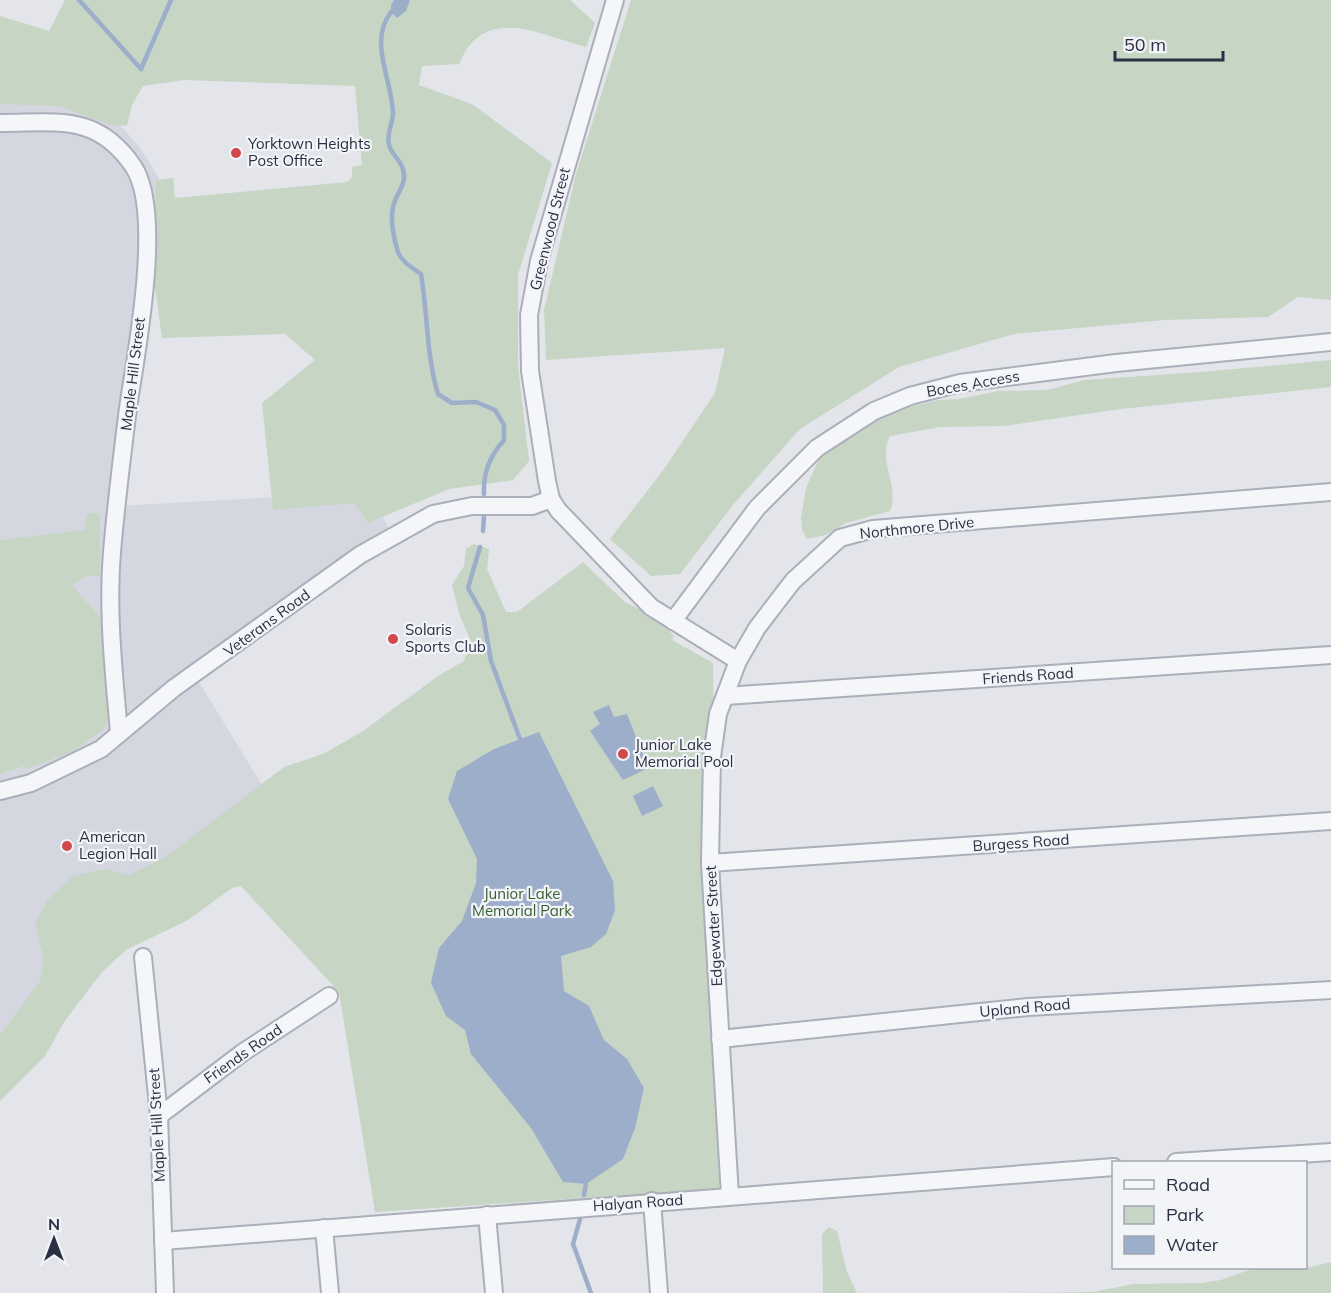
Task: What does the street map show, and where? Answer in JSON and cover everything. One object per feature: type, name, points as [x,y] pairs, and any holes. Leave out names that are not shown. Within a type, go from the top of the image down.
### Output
[{"type":"street","name":"Greenwood Street","points":[[551,499],[530,370],[529,315],[539,261],[615,0]]},
{"type":"street","name":"Maple Hill Street","points":[[0,123],[52,123],[91,127],[122,151],[135,169],[144,192],[147,226],[145,275],[120,471],[110,590],[119,734]]},
{"type":"street","name":"Boces Access","points":[[673,621],[757,508],[817,448],[874,411],[901,400],[971,382],[1116,363],[1331,342]]},
{"type":"street","name":"Northmore Drive","points":[[738,661],[757,628],[793,581],[840,538],[873,530],[1331,492]]},
{"type":"street","points":[[551,499],[581,537],[651,607],[738,661]]},
{"type":"street","name":"Veterans Road","points":[[0,791],[41,778],[101,748],[174,688],[360,555],[433,514],[472,506],[532,506],[551,499]]},
{"type":"street","name":"Friends Road","points":[[725,696],[1331,655]]},
{"type":"street","name":"Edgewater Street","points":[[730,1196],[710,863],[712,757],[718,714],[738,661]]},
{"type":"street","name":"Burgess Road","points":[[710,863],[1331,821]]},
{"type":"street","name":"Maple Hill Street","points":[[143,957],[159,1116],[165,1293]]},
{"type":"street","name":"Upland Road","points":[[720,1039],[1028,1007],[1331,990]]},
{"type":"street","name":"Friends Road","points":[[159,1116],[242,1053],[329,996]]},
{"type":"street","points":[[1192,1161],[1331,1152]]},
{"type":"street","name":"Halyan Road","points":[[163,1242],[652,1201],[1112,1167]]},
{"type":"street","points":[[652,1201],[660,1293]]},
{"type":"street","points":[[487,1215],[494,1293]]},
{"type":"street","points":[[324,1228],[330,1293]]},
{"type":"shaded area","points":[[0,99],[78,101],[118,123],[140,147],[159,178],[160,231],[117,506],[368,492],[394,536],[194,674],[286,824],[133,912],[0,1064]]},
{"type":"green space","points":[[65,0],[570,0],[595,23],[586,47],[532,31],[515,28],[498,29],[483,34],[470,45],[459,64],[422,66],[419,85],[472,104],[552,163],[518,275],[518,366],[529,461],[513,480],[449,489],[368,523],[354,503],[273,510],[262,403],[315,360],[285,334],[162,338],[154,280],[156,180],[173,178],[175,198],[347,182],[352,177],[352,167],[362,165],[355,86],[184,80],[143,86],[132,105],[127,126],[108,124],[59,106],[0,104],[0,16],[49,31]]},
{"type":"green space","points":[[631,0],[1331,0],[1331,300],[1298,297],[1268,317],[1164,320],[1014,334],[899,367],[800,429],[733,505],[680,574],[651,576],[610,539],[662,472],[715,393],[725,348],[546,360],[544,310],[576,174]]},
{"type":"green space","points":[[1331,360],[1331,387],[1121,409],[1004,426],[940,427],[890,436],[886,454],[892,493],[890,511],[846,523],[826,535],[807,539],[802,529],[801,518],[806,488],[819,459],[849,434],[891,411],[939,400],[959,399],[998,391],[1047,390],[1085,380]]},
{"type":"green space","points":[[87,514],[100,515],[100,576],[87,576],[72,585],[111,630],[116,698],[104,729],[75,750],[28,769],[24,766],[0,774],[0,540],[85,530]]},
{"type":"green space","name":"Junior Lake Memorial Park","points":[[474,544],[489,549],[487,569],[506,612],[517,612],[583,562],[625,602],[657,618],[674,636],[672,640],[713,663],[719,1189],[375,1212],[339,992],[241,886],[232,888],[188,920],[126,950],[102,972],[64,1022],[45,1056],[0,1101],[0,1035],[40,981],[44,960],[35,925],[47,901],[73,876],[106,869],[129,875],[164,858],[284,767],[323,754],[363,731],[441,674],[464,661],[471,641],[460,616],[452,585],[464,566],[466,549]]},
{"type":"green space","points":[[829,1227],[837,1231],[847,1272],[857,1293],[823,1293],[822,1234]]},
{"type":"green space","points":[[1331,1262],[1331,1293],[1007,1293],[1094,1292],[1133,1284],[1202,1283],[1221,1280],[1251,1269],[1307,1268]]},
{"type":"water","points":[[394,0],[410,0],[406,11],[397,18],[391,12]]},
{"type":"water","name":"Junior Lake Memorial Pool","points":[[609,705],[614,717],[627,714],[648,768],[623,780],[590,731],[600,724],[593,712]]},
{"type":"water","points":[[539,732],[613,881],[615,910],[606,934],[591,947],[561,956],[564,991],[589,1006],[604,1040],[627,1059],[644,1088],[635,1128],[623,1159],[586,1184],[563,1182],[531,1128],[471,1054],[465,1030],[446,1016],[431,983],[439,948],[462,921],[476,883],[477,859],[448,799],[457,771],[494,749]]},
{"type":"water","points":[[653,786],[663,806],[642,816],[633,796]]},
{"type":"waterway","points":[[79,0],[141,69],[171,0]]},
{"type":"waterway","points":[[391,12],[384,24],[381,36],[383,61],[393,113],[388,141],[404,172],[403,185],[393,207],[394,236],[402,259],[421,274],[431,364],[438,394],[452,403],[476,402],[495,410],[504,425],[504,440],[488,465],[484,494]]},
{"type":"waterway","points":[[483,531],[484,517]]},
{"type":"waterway","points":[[480,547],[468,588],[483,615],[491,661],[520,739]]},
{"type":"waterway","points":[[584,1195],[586,1184]]},
{"type":"waterway","points":[[580,1219],[573,1244],[591,1293]]},
{"type":"place","name":"Yorktown Heights Post Office","points":[[236,153]]},
{"type":"place","name":"Solaris Sports Club","points":[[393,639]]},
{"type":"place","name":"Junior Lake Memorial Pool","points":[[623,754]]},
{"type":"place","name":"American Legion Hall","points":[[67,846]]}]
